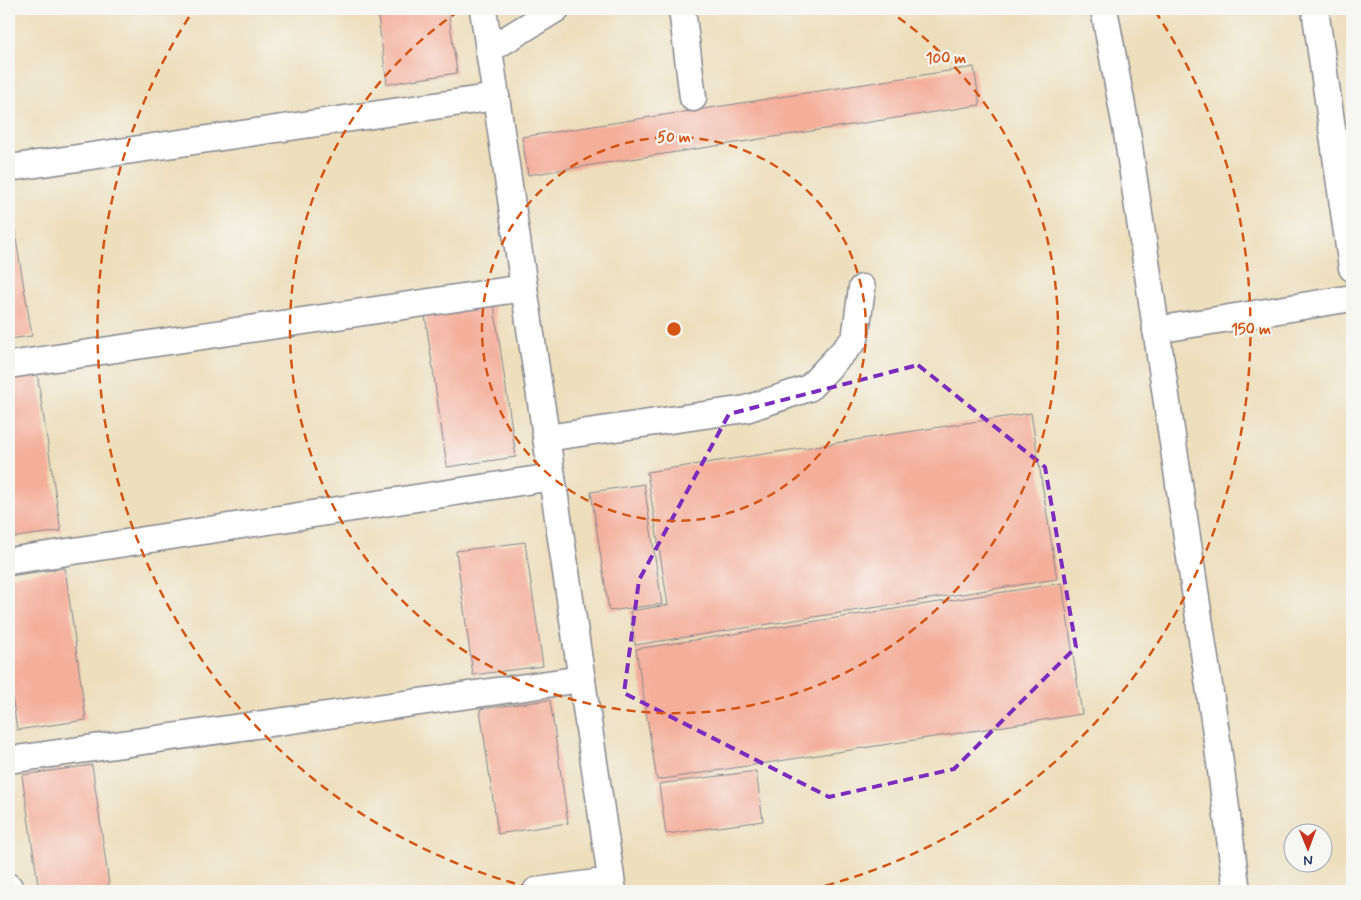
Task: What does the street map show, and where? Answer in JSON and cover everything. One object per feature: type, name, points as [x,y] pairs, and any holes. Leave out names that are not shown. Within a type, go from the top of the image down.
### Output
[{"type":"street","points":[[483,9],[612,886],[536,891]]},
{"type":"street","points":[[489,50],[556,9]]},
{"type":"street","points":[[682,9],[693,98]]},
{"type":"street","points":[[1104,9],[1127,133],[1237,891]]},
{"type":"street","points":[[1315,9],[1352,268]]},
{"type":"street","points":[[9,168],[496,98]]},
{"type":"street","points":[[9,365],[524,288]]},
{"type":"street","points":[[546,438],[746,409],[809,388],[855,339],[862,288]]},
{"type":"street","points":[[1156,330],[1352,298]]},
{"type":"street","points":[[9,561],[552,477]]},
{"type":"street","points":[[9,760],[582,679]]},
{"type":"highlighted area","points":[[918,365],[1045,467],[1076,647],[954,769],[829,797],[624,693],[639,580],[729,414]]},
{"type":"building","points":[[377,9],[448,9],[457,73],[387,84]]},
{"type":"building","points":[[974,67],[980,105],[528,175],[522,137]]},
{"type":"building","points":[[9,196],[32,336],[9,339]]},
{"type":"building","points":[[494,305],[516,457],[447,467],[425,315]]},
{"type":"building","points":[[37,373],[61,531],[9,538],[9,378]]},
{"type":"building","points":[[1031,413],[1057,579],[635,645],[630,611],[668,605],[647,472]]},
{"type":"building","points":[[644,484],[662,604],[609,611],[591,492]]},
{"type":"building","points":[[525,542],[543,666],[473,675],[456,551]]},
{"type":"building","points":[[65,568],[86,720],[17,730],[9,675],[9,576]]},
{"type":"building","points":[[1062,583],[1082,714],[657,780],[636,649]]},
{"type":"building","points":[[550,700],[568,823],[498,834],[480,709]]},
{"type":"building","points":[[92,765],[110,891],[39,891],[22,775]]},
{"type":"building","points":[[756,771],[763,821],[666,834],[659,784]]}]
